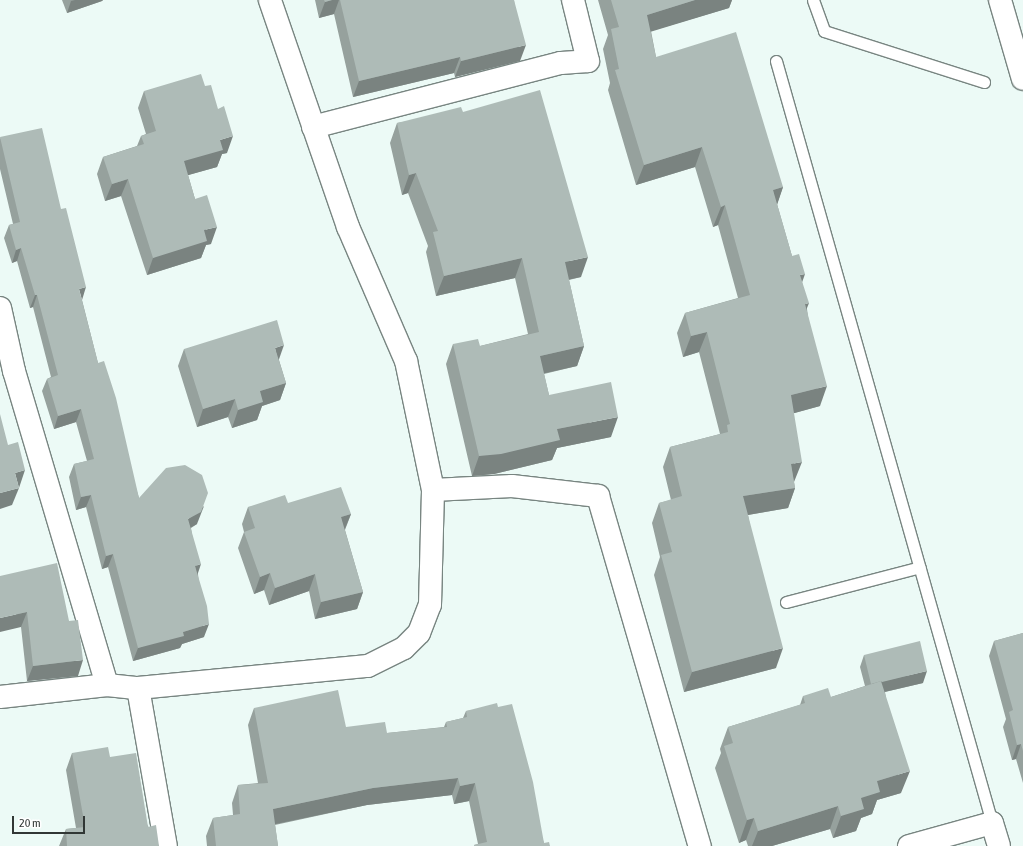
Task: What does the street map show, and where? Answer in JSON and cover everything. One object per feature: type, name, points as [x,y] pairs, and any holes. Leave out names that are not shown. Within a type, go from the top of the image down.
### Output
[{"type":"main road","points":[[0,697],[107,685],[138,688],[368,666],[404,648],[419,633],[430,605],[433,490],[406,361],[348,227],[270,0]]},
{"type":"main road","points":[[313,127],[561,63],[588,61],[573,0]]},
{"type":"main road","points":[[1000,0],[1023,79]]},
{"type":"main road","points":[[0,308],[7,372],[107,685]]},
{"type":"main road","points":[[433,490],[512,486],[598,496],[700,846]]},
{"type":"main road","points":[[138,688],[166,846]]},
{"type":"main road","points":[[909,846],[992,823],[999,846]]},
{"type":"lane","points":[[813,0],[824,32],[984,82]]},
{"type":"lane","points":[[776,61],[992,823]]},
{"type":"lane","points":[[786,602],[920,567]]},
{"type":"building","points":[[340,0],[514,0],[526,45],[461,61],[460,57],[359,81]]},
{"type":"building","points":[[611,0],[695,0],[647,15],[656,57],[736,32],[783,187],[773,190],[792,256],[799,254],[805,274],[800,275],[809,303],[805,304],[827,386],[791,395],[802,462],[791,464],[795,488],[743,496],[783,648],[692,672],[661,555],[672,552],[659,503],[682,496],[670,447],[728,432],[727,425],[730,424],[707,332],[691,336],[685,313],[750,295],[725,205],[721,207],[702,147],[644,165],[615,70],[619,69],[611,29],[619,27]]},
{"type":"building","points":[[201,74],[205,86],[211,85],[218,109],[224,106],[233,136],[220,140],[223,150],[184,161],[195,199],[207,195],[217,227],[204,230],[207,241],[153,258],[128,179],[112,184],[103,157],[144,144],[141,136],[156,131],[144,91]]},
{"type":"building","points":[[540,90],[588,257],[565,262],[584,346],[540,356],[549,395],[611,382],[618,417],[557,429],[560,440],[501,454],[479,456],[453,344],[478,339],[480,346],[539,332],[522,258],[444,276],[433,232],[438,231],[416,173],[409,175],[397,123],[461,107],[463,112]]},
{"type":"building","points":[[42,128],[61,209],[66,208],[86,287],[79,289],[98,363],[104,361],[116,398],[139,498],[166,468],[185,465],[202,475],[208,493],[201,512],[188,519],[201,564],[195,566],[207,606],[209,624],[183,632],[184,636],[138,648],[113,554],[106,556],[91,495],[81,497],[74,464],[94,459],[81,409],[58,416],[47,379],[58,375],[37,295],[35,295],[21,248],[16,250],[9,225],[20,222],[0,137]]},
{"type":"building","points":[[277,320],[284,345],[275,348],[286,383],[260,391],[263,402],[238,410],[235,399],[203,409],[184,349]]},
{"type":"building","points":[[0,414],[8,445],[18,442],[25,470],[15,473],[19,488],[0,493]]},
{"type":"building","points":[[341,487],[351,514],[341,517],[363,592],[321,602],[315,574],[275,588],[270,573],[260,577],[244,532],[255,528],[248,507],[285,495],[288,503]]},
{"type":"building","points":[[57,563],[69,621],[78,620],[83,660],[33,666],[27,612],[0,618],[0,576]]},
{"type":"building","points":[[1023,633],[1023,751],[1021,744],[1017,745],[1009,712],[1013,710],[994,641]]},
{"type":"building","points":[[920,641],[927,671],[871,684],[864,655]]},
{"type":"building","points":[[881,681],[910,771],[877,781],[880,792],[861,798],[864,809],[841,816],[838,806],[758,831],[754,818],[747,820],[724,746],[733,743],[728,727],[805,703],[803,696],[828,688],[831,697]]},
{"type":"building","points":[[338,690],[346,727],[385,722],[387,733],[447,727],[446,722],[467,717],[466,711],[497,703],[498,707],[512,704],[533,782],[544,843],[549,842],[550,846],[474,846],[487,842],[475,783],[460,786],[458,778],[373,788],[273,809],[278,846],[216,846],[213,818],[240,814],[238,785],[268,783],[254,708]]},
{"type":"building","points":[[108,747],[110,757],[136,753],[148,827],[156,825],[159,846],[67,846],[66,829],[85,827],[72,753]]}]
